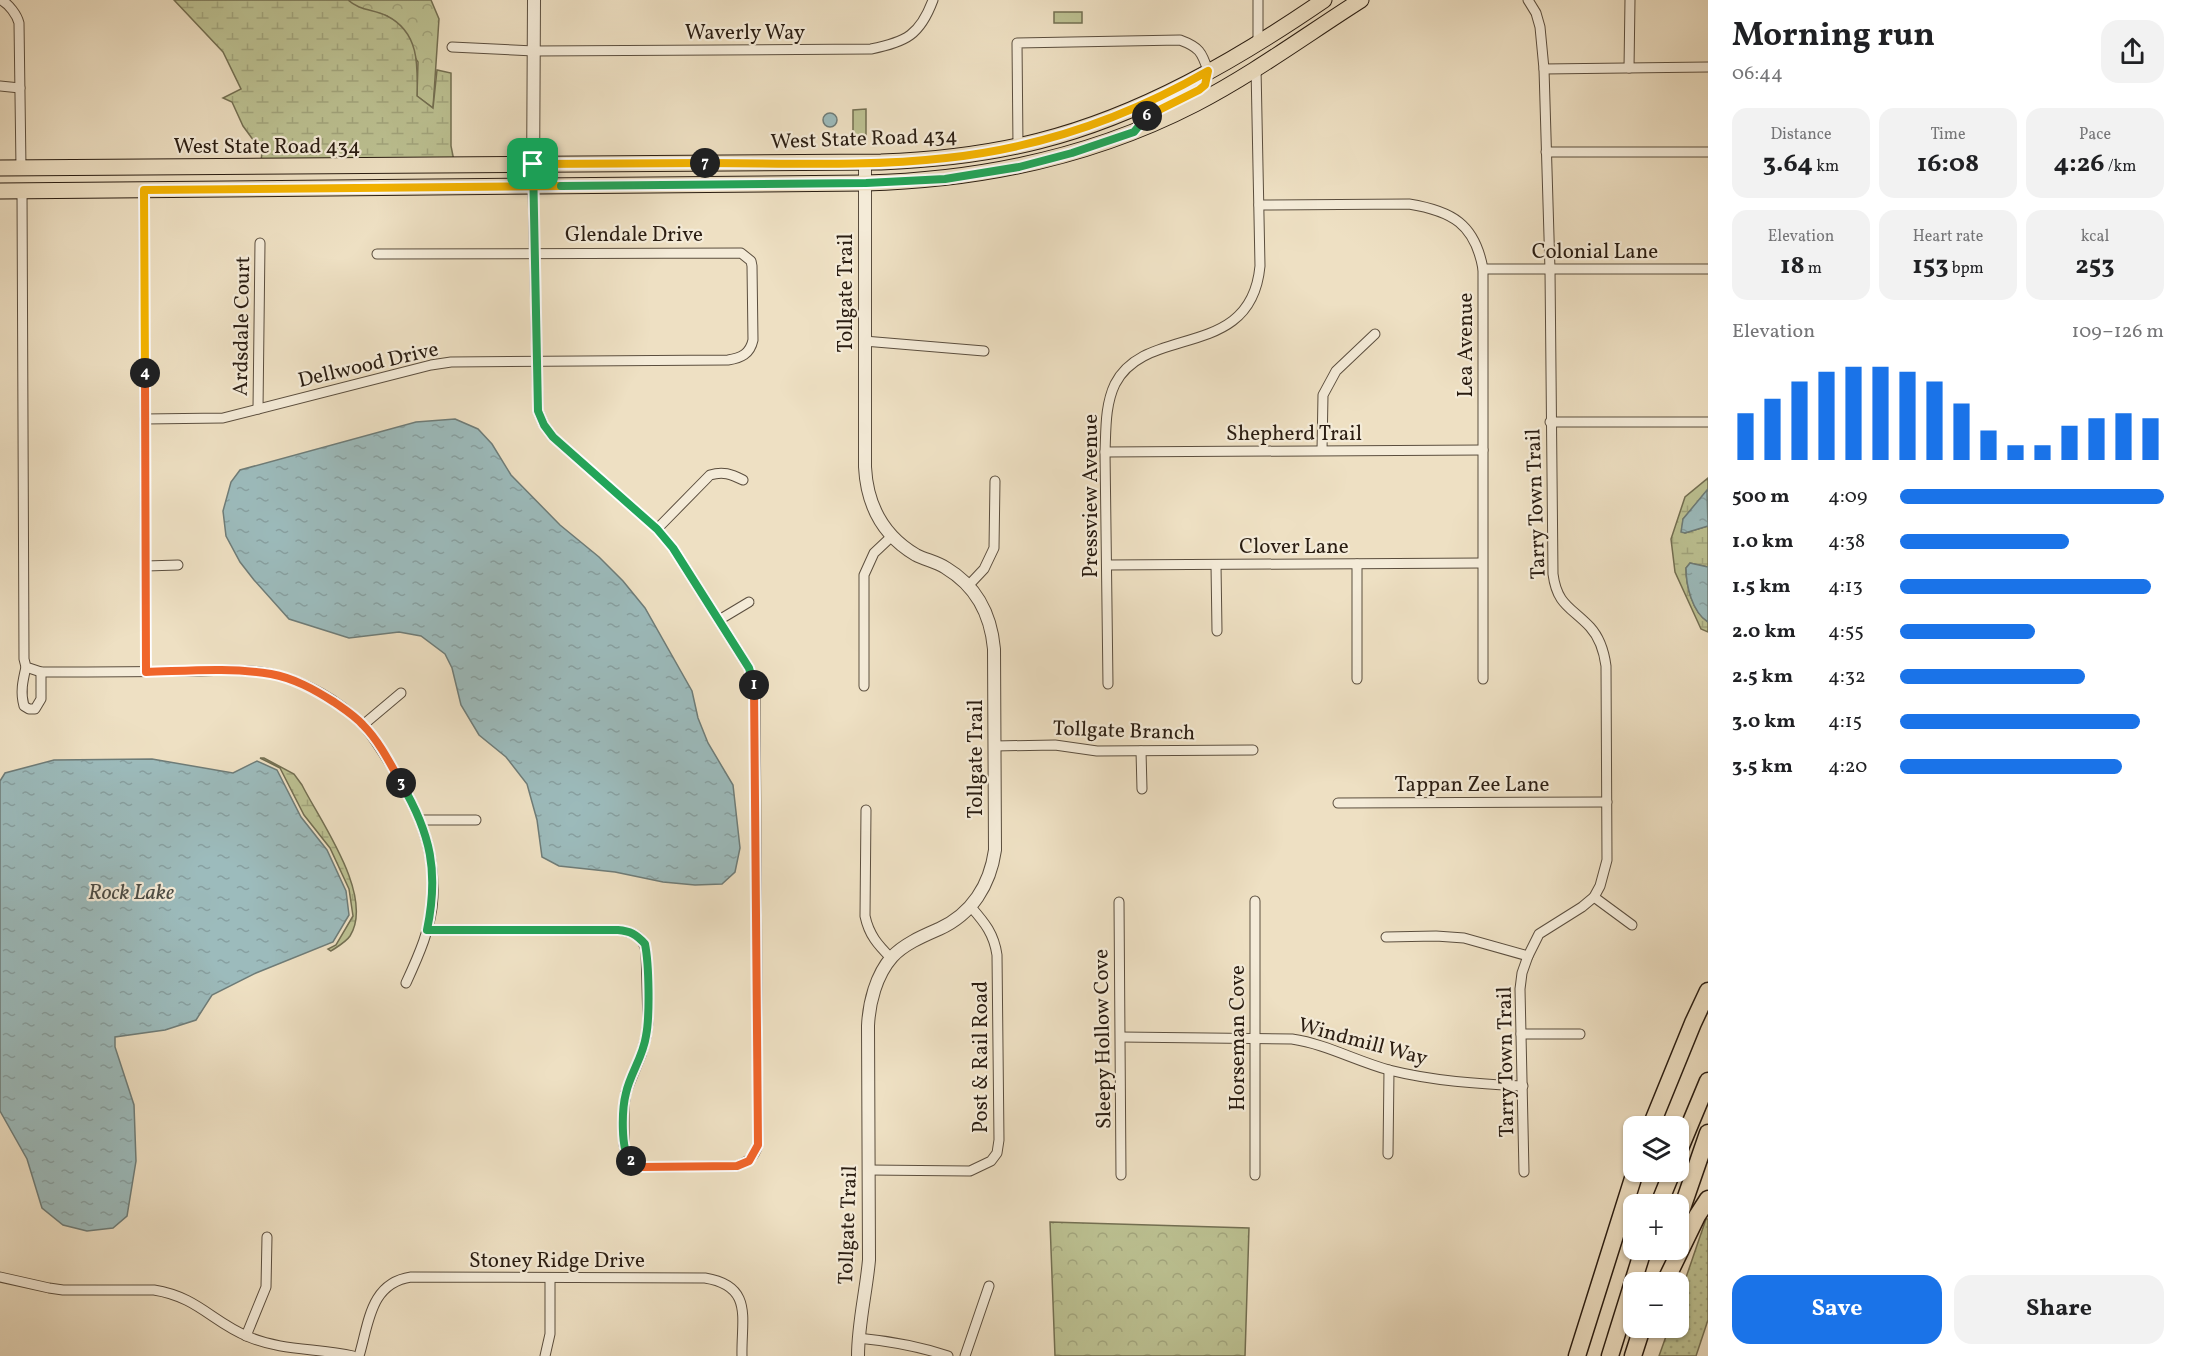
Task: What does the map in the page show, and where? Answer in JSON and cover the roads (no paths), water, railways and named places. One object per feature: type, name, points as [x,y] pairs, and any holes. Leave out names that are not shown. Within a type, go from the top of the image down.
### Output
[{"type":"highway","points":[[1655,1116],[1708,991]]},
{"type":"highway","points":[[1689,1127],[1708,1081]]},
{"type":"highway","points":[[1687,1194],[1708,1134]]},
{"type":"highway","points":[[1577,1356],[1632,1182]]},
{"type":"highway","points":[[1670,1272],[1697,1216],[1708,1199]]},
{"type":"highway","points":[[1610,1356],[1641,1260]]},
{"type":"highway","points":[[1633,1356],[1639,1338]]},
{"type":"highway","points":[[1639,1356],[1645,1338]]},
{"type":"main road","points":[[0,191],[866,183],[945,179],[1019,167],[1072,153],[1134,132],[1197,102],[1256,68],[1361,0]]},
{"type":"main road","name":"West State Road 434","points":[[0,168],[865,162],[947,158],[1040,141],[1127,112],[1175,90],[1318,4]]},
{"type":"main road","points":[[1256,68],[1258,57],[1269,44],[1301,23],[1318,4]]},
{"type":"main road","points":[[1134,132],[1145,117],[1199,90],[1205,85],[1208,71]]},
{"type":"main road","points":[[0,180],[14,178],[20,174],[21,168]]},
{"type":"main road","points":[[22,190],[27,183],[37,179],[84,176],[102,168]]},
{"type":"street","points":[[1,0],[18,18],[21,168]]},
{"type":"street","points":[[427,930],[618,930],[630,931],[639,936],[645,944],[646,951],[648,1023],[641,1055],[626,1092],[624,1145],[627,1158],[635,1165],[642,1167],[737,1166],[749,1161],[758,1145],[755,686],[749,668],[673,548],[657,529],[553,437],[538,411],[533,187],[534,0]]},
{"type":"street","name":"Waverly Way","points":[[452,47],[534,51],[871,49],[906,39],[918,30],[933,0]]},
{"type":"street","points":[[1258,0],[1258,42]]},
{"type":"street","name":"Tarry Town Trail","points":[[1524,1172],[1520,989],[1522,973],[1539,933],[1582,908],[1594,897],[1600,886],[1607,860],[1606,666],[1603,649],[1590,627],[1559,598],[1553,574],[1550,270],[1544,69],[1540,27],[1536,13],[1528,0]]},
{"type":"street","points":[[1629,68],[1630,0]]},
{"type":"street","points":[[1018,146],[1017,43],[1180,40],[1193,45],[1203,54],[1208,71]]},
{"type":"street","points":[[1544,69],[1708,67]]},
{"type":"street","name":"Pressview Avenue","points":[[1108,684],[1105,452],[1109,401],[1122,374],[1134,363],[1155,352],[1221,329],[1248,305],[1258,281],[1256,68]]},
{"type":"street","points":[[0,86],[20,88]]},
{"type":"street","points":[[1546,152],[1708,152]]},
{"type":"street","name":"Tollgate Trail","points":[[858,1356],[858,1338],[869,1260],[869,1015],[874,990],[891,958],[908,945],[957,919],[971,907],[986,884],[995,850],[993,636],[983,606],[968,586],[945,567],[920,556],[891,537],[871,503],[866,478],[865,162]]},
{"type":"street","points":[[22,190],[24,659],[26,667],[22,697],[24,706],[29,709],[35,709],[41,699],[41,672]]},
{"type":"street","points":[[144,190],[146,672]]},
{"type":"street","name":"Lea Avenue","points":[[1259,205],[1409,204],[1431,208],[1449,214],[1461,224],[1476,245],[1483,269],[1483,679]]},
{"type":"street","name":"Ardsdale Court","points":[[258,409],[260,243]]},
{"type":"street","name":"Glendale Drive","points":[[377,254],[730,251],[746,256],[752,266],[753,340],[751,348],[745,355]]},
{"type":"street","name":"Colonial Lane","points":[[1483,269],[1708,268]]},
{"type":"street","points":[[1322,450],[1322,408],[1326,389],[1336,371],[1375,334]]},
{"type":"street","points":[[864,341],[984,351]]},
{"type":"street","name":"Dellwood Drive","points":[[145,419],[223,418],[431,365],[451,362],[728,360],[745,355]]},
{"type":"street","points":[[1550,422],[1708,422]]},
{"type":"street","name":"Shepherd Trail","points":[[1105,452],[1483,450]]},
{"type":"street","points":[[657,529],[710,474],[729,473],[743,480]]},
{"type":"street","points":[[968,586],[992,556],[995,481]]},
{"type":"street","points":[[864,686],[864,574],[874,553],[891,537]]},
{"type":"street","name":"Clover Lane","points":[[1107,565],[1482,562]]},
{"type":"street","points":[[1357,564],[1357,679]]},
{"type":"street","points":[[146,566],[178,565]]},
{"type":"street","points":[[1216,565],[1217,631]]},
{"type":"street","points":[[719,620],[748,602]]},
{"type":"street","points":[[26,667],[41,672],[233,671],[272,674],[317,691],[363,725],[392,767],[421,820],[429,850],[433,899],[427,930],[406,983]]},
{"type":"street","points":[[363,725],[401,693]]},
{"type":"street","name":"Tollgate Branch","points":[[995,746],[1055,746],[1097,752],[1253,750]]},
{"type":"street","points":[[1142,751],[1142,789]]},
{"type":"street","name":"Tappan Zee Lane","points":[[1338,803],[1607,802]]},
{"type":"street","points":[[866,810],[867,922],[875,940],[891,958]]},
{"type":"street","points":[[421,820],[476,820]]},
{"type":"street","points":[[1594,897],[1632,925]]},
{"type":"street","name":"Horseman Cove","points":[[1255,901],[1255,1175]]},
{"type":"street","name":"Sleepy Hollow Cove","points":[[1119,902],[1121,1175]]},
{"type":"street","name":"Post & Rail Road","points":[[869,1170],[970,1171],[991,1161],[997,1153],[999,1140],[998,955],[995,940],[989,928],[971,907]]},
{"type":"street","points":[[1386,937],[1464,938],[1528,956]]},
{"type":"street","points":[[1521,1034],[1580,1034]]},
{"type":"street","name":"Windmill Way","points":[[1121,1037],[1292,1039],[1313,1042],[1389,1070],[1443,1081],[1523,1086]]},
{"type":"street","points":[[1388,1154],[1389,1070]]},
{"type":"street","points":[[246,1336],[266,1287],[267,1237]]},
{"type":"street","points":[[0,1277],[56,1289],[154,1290],[168,1293],[198,1305],[246,1336],[282,1347],[353,1356]]},
{"type":"street","name":"Stoney Ridge Drive","points":[[359,1356],[375,1302],[381,1292],[394,1281],[411,1277],[705,1278],[715,1280],[733,1290],[743,1308],[742,1356]]},
{"type":"street","points":[[545,1356],[550,1334],[550,1278]]},
{"type":"street","points":[[964,1356],[988,1286]]},
{"type":"street","points":[[858,1338],[905,1344],[948,1356]]},
{"type":"water","points":[[830,113],[835,115],[837,120],[835,125],[830,127],[825,125],[823,120],[825,115]]},
{"type":"water","points":[[455,419],[478,429],[492,444],[511,475],[560,525],[599,557],[645,608],[692,691],[698,718],[708,743],[733,785],[740,848],[735,872],[722,884],[695,885],[663,882],[615,872],[559,866],[542,857],[537,820],[527,784],[506,757],[479,735],[461,705],[452,668],[445,654],[421,636],[399,632],[349,638],[289,619],[240,562],[226,536],[223,511],[231,482],[240,470],[416,422]]},
{"type":"water","points":[[1707,490],[1708,526],[1685,533],[1681,532],[1683,519]]},
{"type":"water","points":[[1690,563],[1708,567],[1708,622],[1702,618],[1691,598],[1686,568]]},
{"type":"water","name":"Rock Lake","points":[[152,759],[233,773],[257,761],[277,770],[301,817],[327,850],[346,891],[349,915],[333,942],[256,973],[212,995],[196,1020],[165,1030],[115,1037],[115,1047],[134,1105],[136,1161],[127,1216],[113,1228],[87,1231],[63,1225],[42,1208],[27,1159],[0,1111],[0,781],[5,773],[54,760]]}]
